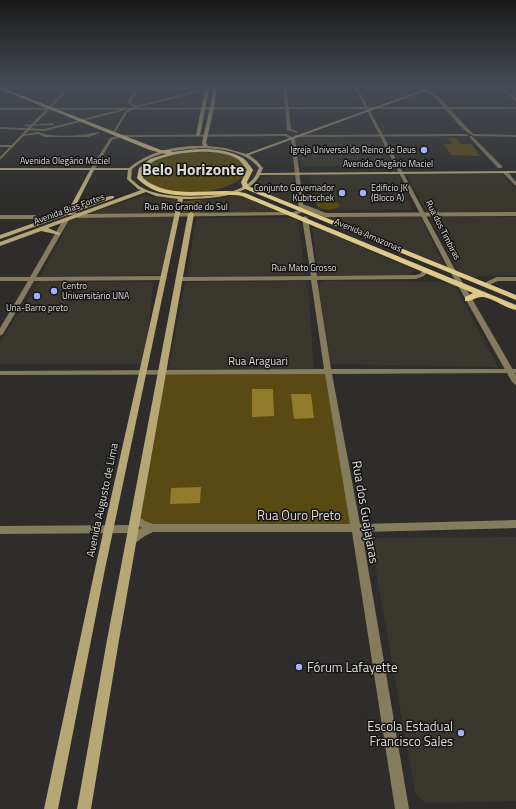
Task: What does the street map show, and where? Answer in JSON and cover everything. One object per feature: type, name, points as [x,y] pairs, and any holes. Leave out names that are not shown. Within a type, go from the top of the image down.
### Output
[{"type":"main road","points":[[73,123],[81,123],[113,133],[161,152],[212,151],[235,156],[241,159],[250,170],[244,182],[245,187]]},
{"type":"main road","points":[[81,123],[98,133],[140,151]]},
{"type":"main road","points":[[198,135],[201,123]]},
{"type":"main road","points":[[206,147],[204,143],[208,123]]},
{"type":"main road","points":[[246,155],[325,123]]},
{"type":"main road","points":[[272,140],[286,135],[295,135],[328,123]]},
{"type":"main road","points":[[206,147],[246,155],[259,165],[261,168],[260,174],[253,183],[233,192],[208,197],[181,198],[154,195],[137,188],[129,179],[130,169],[149,154],[180,148],[206,147]]},
{"type":"main road","points":[[237,152],[244,150]]},
{"type":"main road","points":[[180,152],[162,156],[147,163],[142,167],[139,174],[143,181],[150,186],[176,193],[190,194],[209,192],[232,186],[247,177]]},
{"type":"main road","points":[[147,163],[149,154]]},
{"type":"main road","name":"Avenida Olegário Maciel","points":[[297,170],[303,167]]},
{"type":"main road","name":"Avenida Olegário Maciel","points":[[393,167],[400,170],[516,167]]},
{"type":"main road","name":"Avenida Olegário Maciel","points":[[0,169],[92,170]]},
{"type":"main road","name":"Avenida Olegário Maciel","points":[[0,173],[130,169]]},
{"type":"main road","points":[[66,220],[92,170]]},
{"type":"main road","name":"Avenida Olegário Maciel","points":[[260,174],[297,170],[516,172]]},
{"type":"main road","name":"Avenida Amazonas","points":[[245,187],[454,274],[516,298]]},
{"type":"main road","name":"Avenida Bias Fortes","points":[[0,244],[70,212],[137,188]]},
{"type":"main road","name":"Avenida Bias Fortes","points":[[0,237],[66,220],[144,191]]},
{"type":"main road","name":"Avenida Amazonas","points":[[209,192],[233,192],[243,194],[294,214],[303,211],[426,270],[516,308]]},
{"type":"main road","name":"Avenida Augusto de Lima","points":[[51,809],[109,529],[181,198]]},
{"type":"main road","points":[[84,809],[135,518],[191,214]]},
{"type":"main road","points":[[40,226],[58,234]]},
{"type":"main road","points":[[468,299],[475,295],[484,295]]},
{"type":"street","points":[[0,159],[34,123]]},
{"type":"street","points":[[31,126],[36,130],[45,130],[73,123]]},
{"type":"street","points":[[0,126],[31,126],[73,123]]},
{"type":"street","points":[[58,127],[81,123]]},
{"type":"street","points":[[113,133],[119,123]]},
{"type":"street","name":"Rua dos Guajajaras","points":[[289,123],[290,130],[295,135],[297,170],[328,372],[356,528],[402,809]]},
{"type":"street","name":"Rua dos Timbiras","points":[[376,123],[454,274],[513,371],[516,382]]},
{"type":"street","points":[[459,123],[500,167]]},
{"type":"street","points":[[23,134],[38,133],[44,136],[88,136],[98,133]]},
{"type":"street","points":[[92,170],[111,139],[121,136],[516,136]]},
{"type":"street","points":[[0,146],[13,146]]},
{"type":"street","points":[[504,172],[516,185]]},
{"type":"street","points":[[303,211],[308,210],[325,216],[516,214]]},
{"type":"street","name":"Rua Rio Grande do Sul","points":[[70,212],[78,216],[294,214]]},
{"type":"street","points":[[0,217],[35,217],[40,226]]},
{"type":"street","points":[[0,334],[66,220]]},
{"type":"street","name":"Rua Mato Grosso","points":[[179,279],[416,277],[420,276],[426,270]]},
{"type":"street","points":[[0,279],[164,278]]},
{"type":"street","points":[[488,286],[488,283],[497,279],[516,279]]},
{"type":"street","name":"Rua Araguari","points":[[0,373],[162,371],[513,371]]},
{"type":"street","name":"Rua Ouro Preto","points":[[135,518],[142,524],[154,528],[356,528],[516,524]]},
{"type":"street","name":"Rua Ouro Preto","points":[[0,530],[109,529],[132,535],[154,528]]},
{"type":"shaded area","points":[[381,136],[396,166],[302,166],[295,139],[300,137]]},
{"type":"shaded area","points":[[448,138],[456,138],[461,144],[471,144],[480,156],[451,155],[443,144],[452,144]]},
{"type":"shaded area","points":[[190,152],[205,152],[232,156],[244,165],[246,172],[239,180],[227,186],[195,192],[179,192],[163,189],[151,184],[143,176],[145,169],[154,160],[169,155]]},
{"type":"shaded area","name":"Conjunto Governador Kubitschek","points":[[398,173],[412,210],[317,210],[310,174]]},
{"type":"shaded area","points":[[406,173],[501,173],[516,190],[516,212],[427,212]]},
{"type":"shaded area","points":[[294,174],[295,204],[293,205],[252,188],[264,176]]},
{"type":"shaded area","points":[[237,194],[276,211],[272,213],[200,214],[201,200],[223,198]]},
{"type":"shaded area","points":[[144,195],[176,199],[173,213],[96,214],[93,212]]},
{"type":"shaded area","points":[[329,199],[336,201],[340,206],[334,209],[328,209],[317,206],[317,202]]},
{"type":"shaded area","points":[[201,200],[200,214],[182,214],[184,201]]},
{"type":"shaded area","points":[[326,215],[421,217],[444,266],[326,219]]},
{"type":"shaded area","points":[[175,216],[162,275],[40,277],[70,220],[79,218]]},
{"type":"shaded area","points":[[431,217],[516,217],[516,275],[470,277],[459,272]]},
{"type":"shaded area","points":[[196,218],[298,219],[305,275],[187,277]]},
{"type":"shaded area","points":[[312,225],[415,271],[408,275],[318,275]]},
{"type":"shaded area","points":[[78,280],[78,282],[153,282],[145,364],[0,364],[0,342],[40,281]]},
{"type":"shaded area","points":[[308,281],[314,372],[168,371],[185,282]]},
{"type":"shaded area","points":[[324,281],[445,282],[455,285],[498,367],[329,364],[318,285]]},
{"type":"shaded area","points":[[162,371],[328,372],[356,528],[133,529]]},
{"type":"shaded area","points":[[252,389],[273,389],[274,416],[252,417]]},
{"type":"shaded area","points":[[291,394],[311,394],[314,418],[294,419]]},
{"type":"shaded area","points":[[201,487],[200,503],[170,504],[171,488]]},
{"type":"shaded area","points":[[516,537],[516,801],[425,803],[415,793],[371,542],[373,538]]},
{"type":"place","name":"Igreja Universal do Reino de Deus","points":[[424,150]]},
{"type":"place","name":"Conjunto Governador Kubitschek","points":[[342,193]]},
{"type":"place","name":"Edificio JK (Bloco A)","points":[[363,193]]},
{"type":"place","name":"Centro Universitário UNA","points":[[54,291]]},
{"type":"place","name":"Una-Barro preto","points":[[37,296]]},
{"type":"place","name":"Fórum Lafayette","points":[[299,667]]},
{"type":"place","name":"Escola Estadual Francisco Sales","points":[[461,733]]},
{"type":"district","name":"Belo Horizonte","points":[[193,169]]}]
